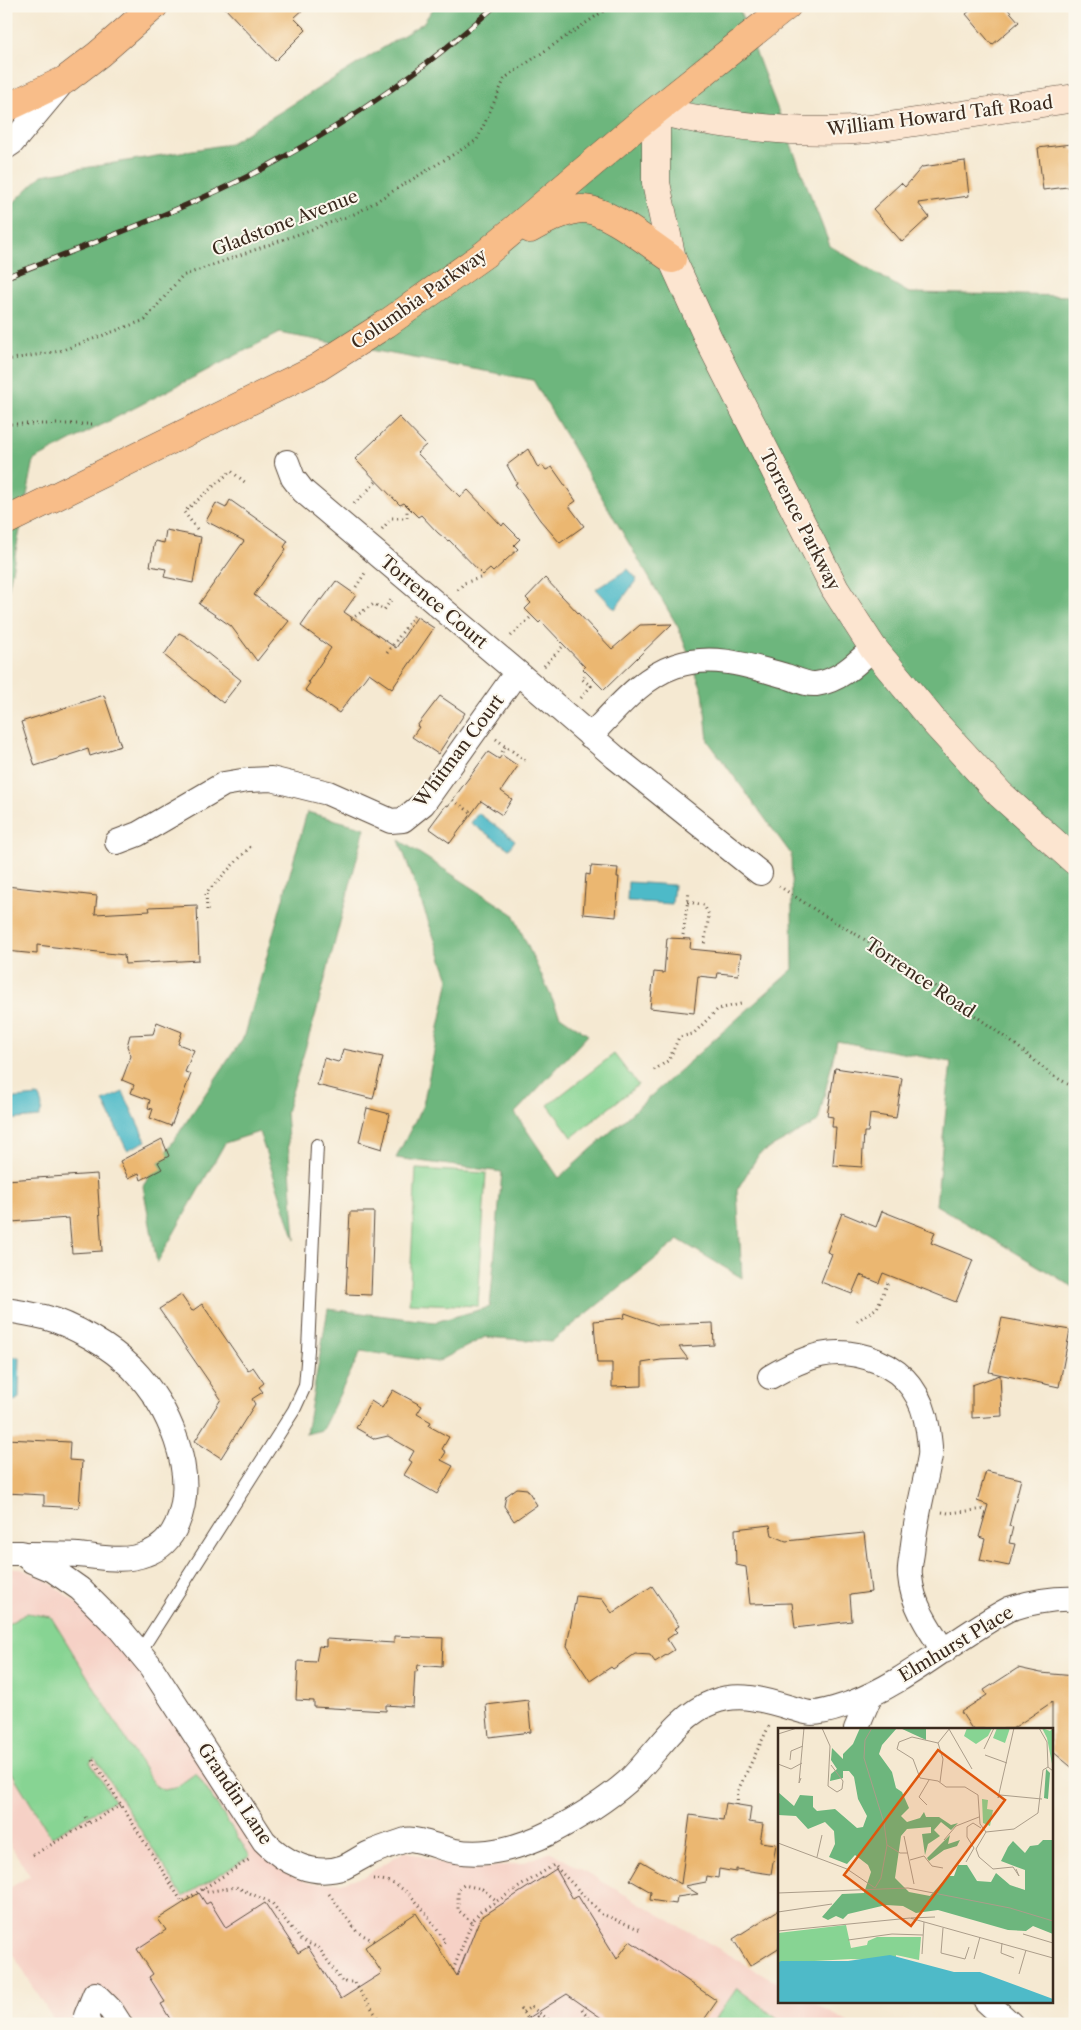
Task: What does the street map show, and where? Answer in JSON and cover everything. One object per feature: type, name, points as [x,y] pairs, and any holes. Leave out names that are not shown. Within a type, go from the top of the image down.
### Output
[{"type":"main road","points":[[6,108],[65,80],[99,54],[154,6]]},
{"type":"main road","name":"Columbia Parkway","points":[[6,521],[317,368],[400,315],[485,254],[656,111],[787,6]]},
{"type":"main road","points":[[485,254],[549,218],[582,209],[608,217],[632,231],[672,260]]},
{"type":"street","points":[[6,147],[12,143],[65,80]]},
{"type":"street","name":"William Howard Taft Road","points":[[656,111],[709,122],[803,131],[837,132],[869,129],[1075,98]]},
{"type":"street","name":"Torrence Parkway","points":[[656,111],[656,183],[672,260],[708,338],[835,589],[872,648],[935,722],[1000,794],[1075,861]]},
{"type":"street","name":"Torrence Court","points":[[287,462],[293,478],[303,492],[590,736],[760,873]]},
{"type":"street","points":[[590,736],[620,704],[651,679],[674,666],[699,660],[718,659],[814,684],[834,678],[852,668],[872,648]]},
{"type":"street","name":"Whitman Court","points":[[117,842],[138,834],[224,784],[248,780],[271,779],[328,793],[379,817],[391,821],[403,820],[423,804],[517,672]]},
{"type":"street","points":[[6,1310],[45,1317],[70,1326],[111,1351],[131,1367],[152,1392],[172,1430],[182,1457],[185,1485],[181,1513],[173,1534],[160,1546],[146,1554],[124,1560],[78,1555],[14,1553]]},
{"type":"street","points":[[770,1377],[791,1364],[816,1355],[836,1352],[858,1354],[878,1362],[902,1376],[916,1393],[925,1412],[930,1448],[918,1507],[910,1576],[916,1603],[924,1620],[944,1651]]},
{"type":"street","name":"Grandin Lane","points":[[14,1553],[53,1570],[80,1589],[120,1629],[150,1664],[264,1841],[278,1856],[295,1865],[315,1870],[344,1867],[369,1853],[409,1839],[457,1851],[487,1852],[517,1847],[548,1834],[589,1810],[626,1782],[659,1748],[678,1724],[694,1711],[713,1702],[733,1697],[754,1698],[779,1704],[816,1721]]},
{"type":"street","name":"Elmhurst Place","points":[[816,1721],[837,1708],[870,1696],[1008,1609],[1054,1598],[1075,1599]]},
{"type":"street","points":[[856,1728],[870,1696]]},
{"type":"street","points":[[89,2024],[86,2016],[95,1994],[112,2010],[120,2024]]},
{"type":"street","points":[[987,2002],[1011,2024]]},
{"type":"lane","points":[[140,1652],[294,1410],[304,1386],[308,1350],[317,1145]]},
{"type":"path","name":"Gladstone Avenue","points":[[6,360],[60,351],[145,320],[182,276],[357,213],[477,140],[505,78],[611,6]]},
{"type":"path","points":[[6,424],[93,424]]},
{"type":"path","points":[[197,529],[184,512],[231,471],[246,483]]},
{"type":"path","points":[[352,507],[377,481]]},
{"type":"path","points":[[381,531],[392,518],[408,518],[407,509]]},
{"type":"path","points":[[356,587],[367,570]]},
{"type":"path","points":[[456,593],[464,583],[480,578]]},
{"type":"path","points":[[351,619],[374,604],[384,610],[395,593]]},
{"type":"path","points":[[387,653],[417,612]]},
{"type":"path","points":[[510,638],[532,616]]},
{"type":"path","points":[[543,667],[564,646]]},
{"type":"path","points":[[580,698],[591,686],[582,679],[587,673]]},
{"type":"path","points":[[479,726],[526,761]]},
{"type":"path","points":[[502,752],[505,746]]},
{"type":"path","points":[[207,910],[206,892],[251,846]]},
{"type":"path","name":"Torrence Road","points":[[760,873],[820,913],[896,958],[1017,1046],[1052,1076],[1075,1088]]},
{"type":"path","points":[[683,935],[689,892]]},
{"type":"path","points":[[688,902],[704,905],[709,915],[704,946]]},
{"type":"path","points":[[654,1070],[669,1060],[679,1037],[694,1034],[718,1009],[741,1004]]},
{"type":"path","points":[[857,1321],[877,1308],[889,1280]]},
{"type":"path","points":[[918,1507],[948,1513],[986,1509]]},
{"type":"path","points":[[737,1805],[738,1790],[779,1704]]},
{"type":"path","points":[[93,1760],[182,1902],[258,1854]]},
{"type":"path","points":[[33,1855],[121,1805]]},
{"type":"path","points":[[84,1817],[88,1824]]},
{"type":"path","points":[[453,1970],[472,1922],[481,1911],[554,1865],[602,1914],[641,1930]]},
{"type":"path","points":[[366,1878],[381,1879],[405,1889],[420,1906],[445,1941],[438,1948]]},
{"type":"path","points":[[472,1922],[458,1910],[458,1889],[464,1885],[482,1889],[496,1900]]},
{"type":"path","points":[[203,1889],[206,1892],[236,1887],[272,1903],[302,1940],[318,1948],[342,1982],[354,1982],[382,2024]]},
{"type":"path","points":[[326,1889],[357,1932],[374,1941]]},
{"type":"path","points":[[547,2024],[538,2018],[531,2023],[521,2011],[531,2007],[555,2024]]},
{"type":"path","points":[[582,2009],[589,2019],[589,2024]]},
{"type":"shaded area","points":[[6,1566],[21,1569],[41,1577],[99,1623],[133,1661],[283,1871],[306,1881],[341,1883],[366,1875],[405,1851],[445,1864],[484,1868],[522,1863],[551,1852],[778,1983],[778,2002],[812,2002],[851,2024],[56,2024],[6,1943],[6,1890],[30,1876],[6,1838]]},
{"type":"green space","points":[[435,6],[738,6],[830,246],[909,293],[1075,296],[1075,1288],[936,1205],[951,1062],[837,1041],[818,1122],[759,1154],[737,1190],[742,1278],[679,1240],[551,1342],[485,1337],[437,1362],[361,1351],[322,1430],[306,1434],[328,1309],[435,1322],[490,1307],[502,1172],[396,1158],[423,1105],[449,979],[399,840],[513,914],[560,1016],[588,1035],[515,1113],[559,1178],[793,969],[791,854],[708,741],[703,692],[678,627],[533,380],[279,333],[34,460],[6,601],[6,210],[42,175],[229,144],[423,23]]},
{"type":"green space","points":[[307,812],[365,828],[316,1013],[286,1112],[295,1240],[259,1132],[225,1143],[157,1263],[143,1186],[245,1035]]},
{"type":"green space","points":[[614,1054],[638,1085],[572,1137],[548,1105]]},
{"type":"green space","points":[[416,1169],[486,1173],[478,1306],[409,1303]]},
{"type":"green space","points":[[27,1613],[51,1617],[154,1785],[163,1790],[175,1788],[196,1773],[250,1856],[183,1897],[95,1758],[90,1762],[114,1800],[51,1837],[6,1763],[6,1625]]},
{"type":"green space","points":[[737,1988],[784,2024],[712,2024]]},
{"type":"water","points":[[628,569],[637,579],[615,609],[596,589]]},
{"type":"water","points":[[478,813],[515,840],[509,849],[471,823]]},
{"type":"water","points":[[628,882],[674,885],[672,904],[627,901]]},
{"type":"water","points":[[123,1092],[146,1141],[127,1150],[103,1101]]},
{"type":"water","points":[[38,1096],[42,1107],[39,1117],[6,1120],[6,1099]]},
{"type":"water","points":[[6,1357],[20,1357],[19,1398],[12,1403],[6,1403]]},
{"type":"building","points":[[223,6],[307,6],[294,18],[306,30],[275,61]]},
{"type":"building","points":[[976,6],[1005,6],[1019,22],[992,45],[966,14]]},
{"type":"building","points":[[1071,144],[1072,150],[1075,150],[1075,186],[1043,190],[1038,148]]},
{"type":"building","points":[[965,161],[969,196],[918,203],[929,217],[902,242],[873,209],[901,183],[905,187],[922,167]]},
{"type":"building","points":[[399,417],[426,445],[417,453],[460,497],[468,490],[502,526],[504,523],[520,539],[514,545],[518,549],[493,572],[490,569],[483,575],[449,540],[438,533],[421,515],[418,517],[404,503],[400,505],[355,459]]},
{"type":"building","points":[[528,449],[538,468],[542,465],[546,470],[552,467],[576,501],[569,506],[584,526],[560,543],[540,520],[515,484],[517,483],[507,465]]},
{"type":"building","points":[[230,500],[288,541],[284,547],[286,549],[254,595],[289,621],[257,661],[231,626],[199,604],[244,541],[206,521],[216,503],[226,508]]},
{"type":"building","points":[[166,530],[201,537],[193,583],[164,577],[166,569],[150,566],[155,541],[164,543]]},
{"type":"building","points":[[545,578],[612,649],[640,625],[672,624],[604,690],[541,621],[539,623],[525,609],[531,603],[526,598]]},
{"type":"building","points":[[336,581],[356,595],[344,612],[396,648],[417,617],[434,628],[392,689],[369,673],[339,713],[305,690],[310,683],[308,682],[331,648],[301,626],[320,599],[322,600]]},
{"type":"building","points":[[179,633],[187,637],[241,680],[223,703],[164,655]]},
{"type":"building","points":[[104,695],[121,746],[90,756],[88,749],[35,766],[21,722]]},
{"type":"building","points":[[440,696],[465,713],[438,754],[412,737],[419,727],[417,726]]},
{"type":"building","points":[[488,752],[499,759],[502,755],[518,766],[501,791],[512,799],[502,815],[481,801],[450,843],[429,828],[446,805],[448,806]]},
{"type":"building","points":[[591,866],[618,868],[616,917],[583,914],[586,874],[590,875]]},
{"type":"building","points":[[6,886],[97,896],[95,914],[150,911],[149,907],[197,905],[199,960],[125,964],[124,955],[37,945],[37,954],[6,951]]},
{"type":"building","points":[[667,938],[691,939],[690,949],[741,954],[738,975],[718,973],[717,978],[698,976],[694,1013],[650,1008],[654,972],[664,973]]},
{"type":"building","points":[[157,1022],[182,1032],[178,1044],[194,1050],[185,1072],[191,1074],[171,1126],[150,1118],[153,1109],[148,1108],[150,1100],[131,1093],[134,1085],[122,1080],[131,1056],[127,1046],[130,1035],[153,1034]]},
{"type":"building","points":[[343,1049],[383,1057],[373,1099],[317,1085],[324,1058],[338,1062]]},
{"type":"building","points":[[835,1068],[902,1078],[896,1118],[870,1114],[868,1132],[864,1132],[862,1167],[833,1165],[836,1127],[832,1127],[833,1117],[827,1116]]},
{"type":"building","points":[[367,1108],[390,1114],[382,1149],[359,1142]]},
{"type":"building","points":[[162,1139],[169,1156],[158,1162],[162,1169],[141,1180],[139,1173],[128,1178],[120,1161]]},
{"type":"building","points":[[97,1174],[102,1251],[72,1253],[69,1218],[11,1222],[11,1220],[6,1220],[6,1180]]},
{"type":"building","points":[[882,1211],[935,1232],[931,1243],[973,1260],[956,1302],[883,1273],[879,1283],[860,1275],[852,1294],[821,1282],[832,1254],[827,1252],[842,1213],[876,1227]]},
{"type":"building","points":[[350,1212],[374,1212],[371,1295],[346,1294]]},
{"type":"building","points":[[181,1295],[192,1311],[202,1304],[248,1371],[253,1367],[264,1383],[259,1387],[263,1392],[252,1399],[255,1404],[221,1458],[195,1441],[221,1399],[159,1309]]},
{"type":"building","points":[[625,1313],[658,1325],[713,1323],[714,1345],[679,1347],[688,1359],[642,1363],[642,1386],[612,1387],[612,1363],[597,1363],[594,1321],[624,1318]]},
{"type":"building","points":[[1002,1318],[1070,1330],[1059,1387],[989,1372]]},
{"type":"building","points":[[1000,1375],[1002,1416],[972,1418],[972,1385]]},
{"type":"building","points":[[393,1390],[422,1406],[417,1414],[431,1422],[429,1426],[449,1437],[442,1449],[446,1452],[441,1460],[453,1466],[437,1494],[404,1475],[412,1462],[409,1460],[414,1451],[388,1436],[375,1439],[356,1428],[371,1401],[382,1408]]},
{"type":"building","points":[[6,1439],[70,1442],[69,1460],[82,1461],[79,1508],[44,1506],[44,1495],[6,1493]]},
{"type":"building","points":[[986,1471],[1021,1479],[1009,1526],[1013,1527],[1009,1543],[1015,1544],[1009,1566],[980,1560],[985,1539],[979,1537],[988,1505],[977,1501]]},
{"type":"building","points":[[517,1488],[527,1489],[537,1505],[514,1521],[504,1506],[506,1496]]},
{"type":"building","points":[[770,1525],[772,1535],[786,1541],[864,1533],[871,1592],[850,1595],[852,1621],[795,1628],[792,1603],[750,1604],[746,1567],[736,1565],[735,1529]]},
{"type":"building","points":[[652,1586],[679,1626],[674,1629],[677,1632],[667,1639],[674,1650],[655,1662],[650,1655],[635,1654],[613,1669],[611,1667],[590,1681],[567,1646],[576,1596],[602,1599],[612,1613]]},
{"type":"building","points":[[394,1636],[443,1638],[442,1667],[418,1665],[417,1672],[415,1671],[413,1707],[386,1705],[386,1711],[314,1707],[314,1701],[296,1700],[298,1661],[316,1662],[319,1646],[326,1647],[326,1639],[394,1643]]},
{"type":"building","points":[[1018,1668],[1041,1673],[1075,1676],[1075,1770],[1054,1753],[1052,1702],[1013,1728],[971,1728],[961,1712],[987,1695],[984,1690]]},
{"type":"building","points":[[528,1700],[531,1732],[489,1737],[486,1705]]},
{"type":"building","points":[[726,1803],[751,1807],[749,1822],[763,1824],[760,1842],[776,1844],[771,1874],[736,1869],[736,1872],[719,1869],[718,1878],[707,1876],[706,1882],[685,1886],[698,1894],[677,1897],[676,1904],[650,1900],[651,1892],[630,1880],[641,1861],[681,1884],[690,1815],[723,1820]]},
{"type":"building","points":[[556,1869],[573,1899],[578,1896],[617,1959],[630,1941],[717,2001],[701,2024],[610,2024],[567,1994],[519,2024],[173,2024],[161,2004],[165,2002],[149,1977],[153,1974],[137,1949],[166,1930],[158,1919],[199,1893],[206,1904],[210,1902],[226,1928],[265,1903],[298,1953],[308,1947],[341,1999],[382,1973],[365,1947],[416,1913],[457,1976],[480,1918]]},
{"type":"building","points":[[778,1910],[778,1948],[750,1966],[733,1939]]},
{"type":"railway","points":[[6,277],[177,209],[277,161],[335,127],[390,90],[418,70],[495,6]]}]
